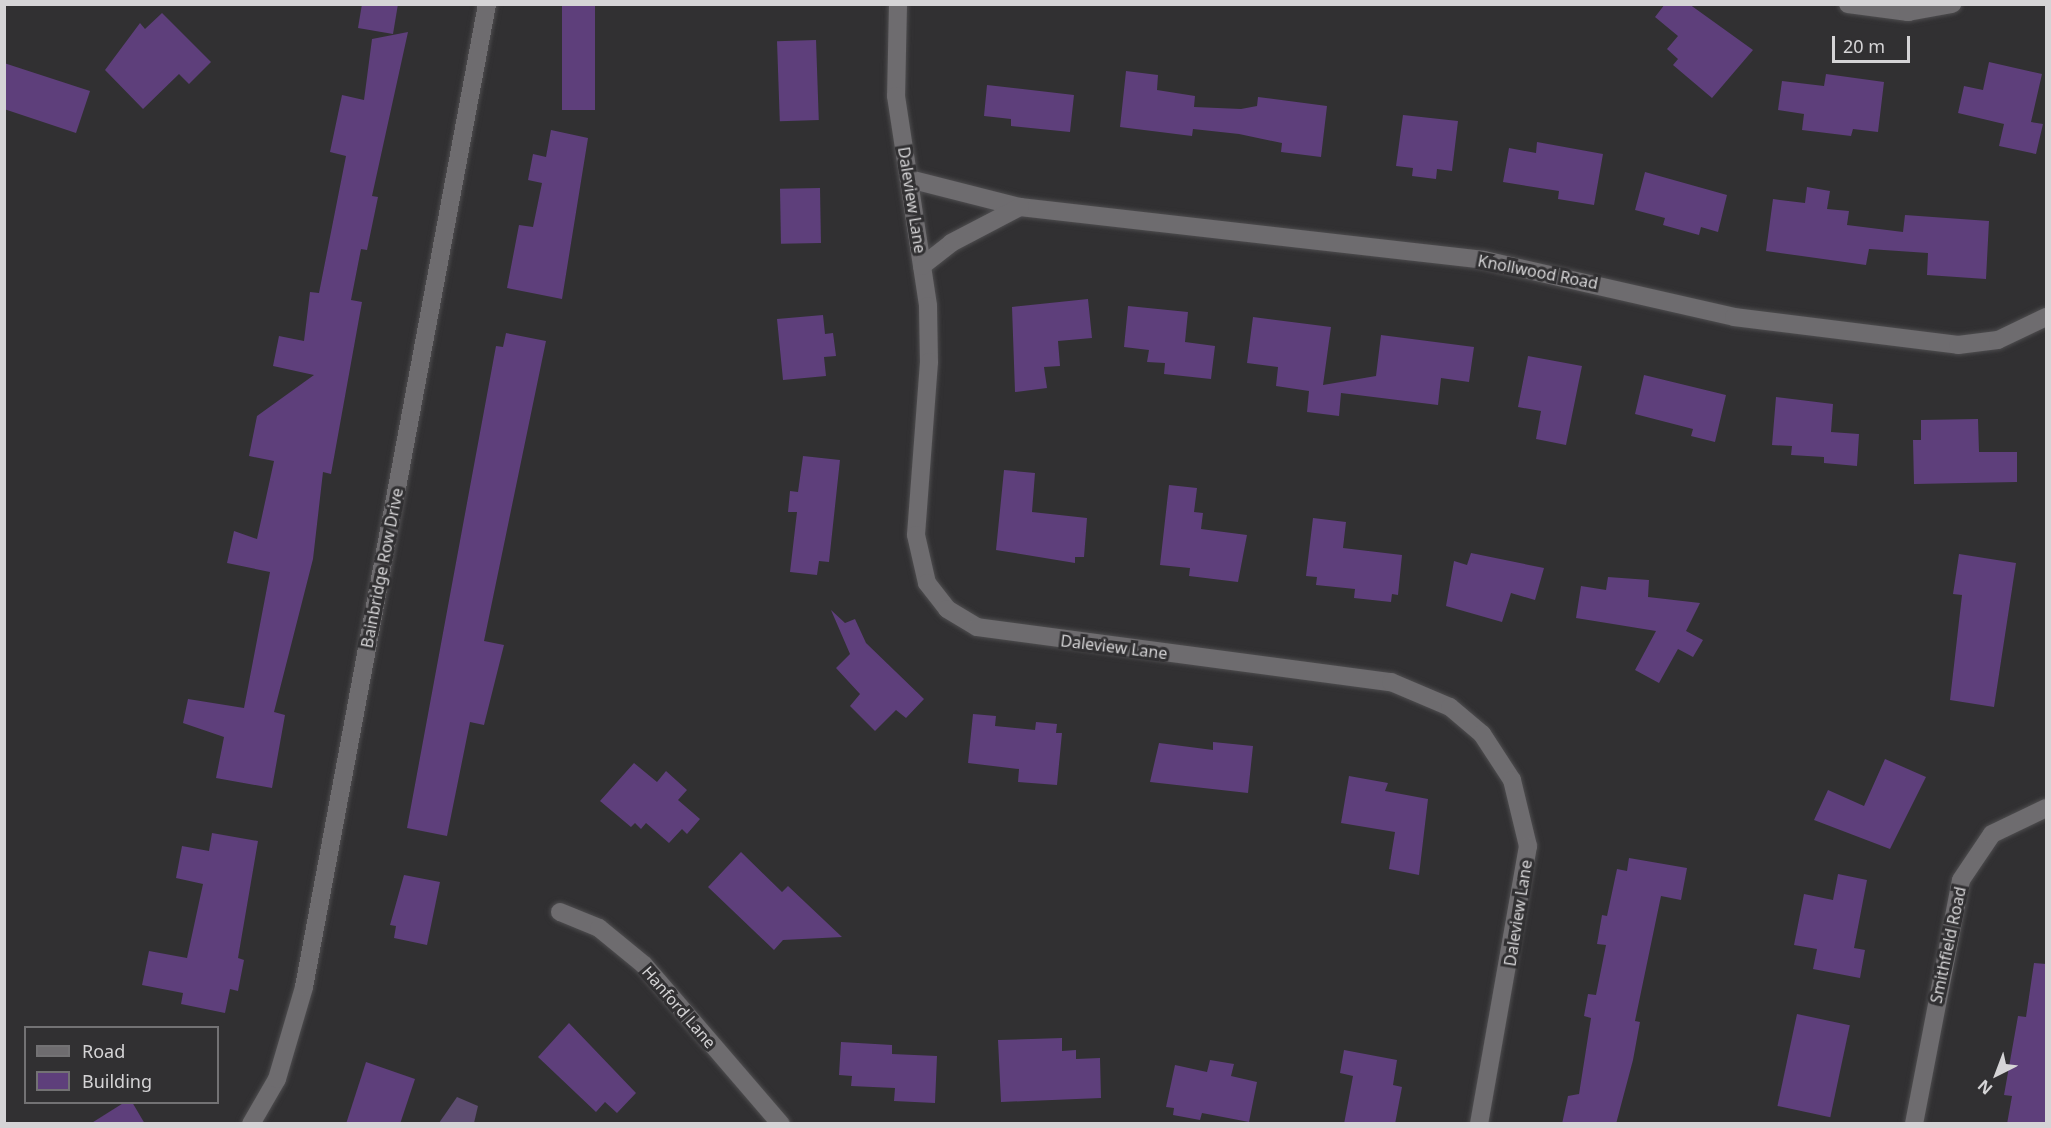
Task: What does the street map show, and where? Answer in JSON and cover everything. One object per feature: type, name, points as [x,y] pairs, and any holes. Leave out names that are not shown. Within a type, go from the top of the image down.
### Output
[{"type":"street","name":"Bainbridge Row Drive","points":[[251,1124],[277,1078],[304,987],[488,4]]},
{"type":"street","name":"Daleview Lane","points":[[898,4],[896,96],[922,266],[929,362],[916,535],[927,583],[947,609],[977,627],[1006,634],[1391,682],[1450,707],[1495,749],[1520,801],[1528,846],[1479,1124]]},
{"type":"street","points":[[1848,4],[1908,12],[1952,4]]},
{"type":"street","name":"Knollwood Road","points":[[909,179],[1020,207],[1484,260],[1734,317],[1958,345],[1998,340],[2046,317]]},
{"type":"street","points":[[922,266],[951,243],[1020,207]]},
{"type":"street","name":"Smithfield Road","points":[[1914,1124],[1961,880],[1992,834],[2046,808]]},
{"type":"street","name":"Hanford Lane","points":[[560,912],[599,928],[644,965],[781,1124]]},
{"type":"shaded area","points":[[457,1097],[478,1106],[474,1123],[439,1123]]},
{"type":"building","points":[[362,4],[398,4],[393,34],[358,28]]},
{"type":"building","points":[[562,4],[595,4],[595,110],[562,110]]},
{"type":"building","points":[[1665,4],[1689,4],[1753,50],[1712,98],[1673,65],[1678,59],[1667,49],[1678,36],[1655,17]]},
{"type":"building","points":[[162,13],[211,62],[189,84],[179,74],[143,109],[105,70],[140,23],[145,29]]},
{"type":"building","points":[[408,32],[372,196],[378,197],[367,250],[361,249],[351,300],[362,302],[331,474],[323,472],[313,559],[274,712],[285,715],[272,788],[216,778],[224,737],[183,723],[188,699],[244,708],[270,572],[227,563],[234,531],[257,539],[274,461],[249,456],[257,416],[314,375],[273,366],[279,336],[304,341],[310,292],[319,293],[346,156],[330,152],[342,95],[364,100],[372,39]]},
{"type":"building","points":[[816,40],[819,120],[780,121],[777,41]]},
{"type":"building","points":[[1989,62],[2042,74],[2031,122],[2043,124],[2036,154],[1999,146],[2004,124],[1958,113],[1964,86],[1983,90]]},
{"type":"building","points":[[4,63],[90,91],[76,133],[4,109]]},
{"type":"building","points":[[1126,71],[1158,75],[1157,90],[1195,96],[1194,107],[1241,109],[1257,106],[1258,97],[1327,106],[1321,157],[1281,152],[1282,143],[1239,134],[1193,129],[1192,136],[1120,127]]},
{"type":"building","points":[[1826,74],[1884,82],[1878,132],[1853,129],[1851,136],[1802,130],[1804,114],[1778,110],[1782,81],[1824,86]]},
{"type":"building","points":[[987,85],[1074,95],[1070,132],[1011,126],[1011,119],[984,116]]},
{"type":"building","points":[[1403,115],[1458,121],[1452,171],[1437,169],[1436,179],[1412,176],[1413,168],[1396,166]]},
{"type":"building","points":[[551,130],[588,138],[562,299],[507,288],[519,225],[533,227],[542,183],[528,180],[533,154],[546,157]]},
{"type":"building","points":[[1537,142],[1603,154],[1594,205],[1558,199],[1559,191],[1503,182],[1509,148],[1536,153]]},
{"type":"building","points":[[1645,172],[1727,195],[1718,232],[1701,227],[1699,235],[1663,225],[1665,218],[1635,210]]},
{"type":"building","points":[[1807,187],[1830,191],[1827,209],[1849,211],[1847,225],[1903,232],[1905,215],[1989,221],[1986,279],[1927,275],[1928,253],[1869,249],[1866,265],[1766,251],[1773,199],[1805,203]]},
{"type":"building","points":[[820,188],[821,243],[781,244],[780,189]]},
{"type":"building","points":[[1088,299],[1092,338],[1058,341],[1060,366],[1044,367],[1047,388],[1015,392],[1012,307]]},
{"type":"building","points":[[1128,306],[1188,312],[1185,342],[1215,346],[1211,379],[1164,374],[1165,363],[1147,362],[1149,350],[1124,347]]},
{"type":"building","points":[[823,315],[825,334],[833,333],[836,356],[824,357],[826,376],[783,380],[777,319]]},
{"type":"building","points":[[1253,317],[1331,327],[1323,385],[1376,376],[1381,335],[1474,347],[1469,382],[1441,378],[1438,405],[1341,393],[1339,416],[1307,412],[1309,391],[1276,386],[1278,367],[1247,363]]},
{"type":"building","points":[[506,333],[546,341],[484,641],[504,645],[484,725],[470,722],[447,836],[407,828],[496,346],[503,347]]},
{"type":"building","points":[[1528,356],[1582,366],[1566,445],[1536,439],[1541,411],[1518,407]]},
{"type":"building","points":[[1644,375],[1726,395],[1715,442],[1691,436],[1693,429],[1635,414]]},
{"type":"building","points":[[1776,397],[1833,404],[1831,432],[1859,434],[1857,466],[1824,463],[1824,457],[1791,455],[1792,446],[1772,445]]},
{"type":"building","points":[[1978,419],[1979,452],[2017,452],[2017,482],[1914,484],[1913,440],[1921,440],[1921,420]]},
{"type":"building","points":[[803,456],[840,460],[829,562],[819,561],[817,575],[790,572],[797,512],[788,512],[790,491],[798,492]]},
{"type":"building","points":[[1004,470],[1035,473],[1032,512],[1087,518],[1084,557],[1075,557],[1075,563],[996,550]]},
{"type":"building","points":[[1169,485],[1197,488],[1194,512],[1203,513],[1201,529],[1247,535],[1238,582],[1189,576],[1190,568],[1160,565]]},
{"type":"building","points":[[1313,518],[1346,522],[1343,548],[1402,555],[1398,595],[1392,594],[1391,602],[1354,598],[1355,589],[1316,585],[1317,577],[1306,576]]},
{"type":"building","points":[[1471,553],[1544,568],[1535,600],[1511,593],[1502,622],[1446,606],[1454,561],[1467,565]]},
{"type":"building","points":[[1959,554],[2016,563],[1994,707],[1950,700],[1962,595],[1953,594]]},
{"type":"building","points":[[1608,577],[1649,580],[1648,597],[1700,603],[1686,631],[1703,640],[1693,657],[1678,649],[1659,683],[1635,670],[1656,631],[1576,618],[1581,586],[1606,590]]},
{"type":"building","points":[[831,610],[845,623],[855,619],[866,643],[924,699],[906,718],[896,710],[875,731],[850,706],[860,694],[836,668],[850,654]]},
{"type":"building","points":[[973,714],[996,716],[995,726],[1035,730],[1036,722],[1057,724],[1056,733],[1062,733],[1057,785],[1018,782],[1019,769],[968,763]]},
{"type":"building","points":[[1213,742],[1253,746],[1248,793],[1150,782],[1159,743],[1213,750]]},
{"type":"building","points":[[1885,759],[1926,777],[1890,849],[1814,820],[1828,790],[1864,806]]},
{"type":"building","points":[[634,763],[657,782],[666,771],[687,790],[678,800],[700,819],[687,834],[682,829],[669,843],[646,823],[641,829],[635,823],[631,827],[600,801]]},
{"type":"building","points":[[1349,776],[1388,783],[1385,791],[1428,799],[1419,875],[1389,869],[1395,832],[1341,823]]},
{"type":"building","points":[[212,833],[258,841],[238,958],[244,960],[238,991],[230,989],[225,1013],[181,1004],[183,993],[142,985],[149,951],[187,958],[203,884],[176,878],[182,846],[209,851]]},
{"type":"building","points":[[741,852],[782,892],[788,886],[842,937],[783,940],[774,950],[708,887]]},
{"type":"building","points":[[1629,858],[1687,868],[1681,900],[1661,896],[1635,1021],[1640,1022],[1633,1060],[1616,1124],[1562,1124],[1568,1096],[1579,1094],[1591,1018],[1584,1016],[1588,994],[1596,995],[1606,945],[1597,944],[1602,915],[1607,916],[1617,869],[1627,871]]},
{"type":"building","points":[[1838,874],[1867,880],[1854,948],[1865,950],[1860,978],[1813,969],[1817,949],[1794,945],[1804,894],[1833,900]]},
{"type":"building","points":[[404,875],[440,882],[427,945],[394,938],[396,926],[390,925]]},
{"type":"building","points":[[2034,963],[2046,964],[2046,1124],[2007,1124],[2012,1096],[2004,1095],[2018,1016],[2026,1017]]},
{"type":"building","points":[[1797,1014],[1850,1025],[1830,1117],[1777,1106]]},
{"type":"building","points":[[569,1023],[636,1093],[617,1113],[605,1102],[596,1112],[538,1057]]},
{"type":"building","points":[[1062,1038],[1062,1051],[1076,1050],[1076,1059],[1100,1058],[1101,1098],[1001,1102],[998,1040]]},
{"type":"building","points":[[841,1042],[892,1045],[892,1054],[937,1056],[935,1103],[894,1101],[895,1088],[851,1086],[852,1076],[839,1075]]},
{"type":"building","points":[[1344,1050],[1397,1060],[1393,1085],[1402,1087],[1395,1124],[1344,1124],[1353,1076],[1340,1073]]},
{"type":"building","points":[[1210,1060],[1234,1064],[1231,1076],[1257,1082],[1249,1122],[1202,1113],[1200,1120],[1173,1115],[1174,1108],[1166,1107],[1175,1065],[1207,1072]]},
{"type":"building","points":[[366,1062],[415,1079],[400,1124],[346,1124]]},
{"type":"building","points":[[122,1104],[133,1104],[145,1124],[90,1124]]}]
